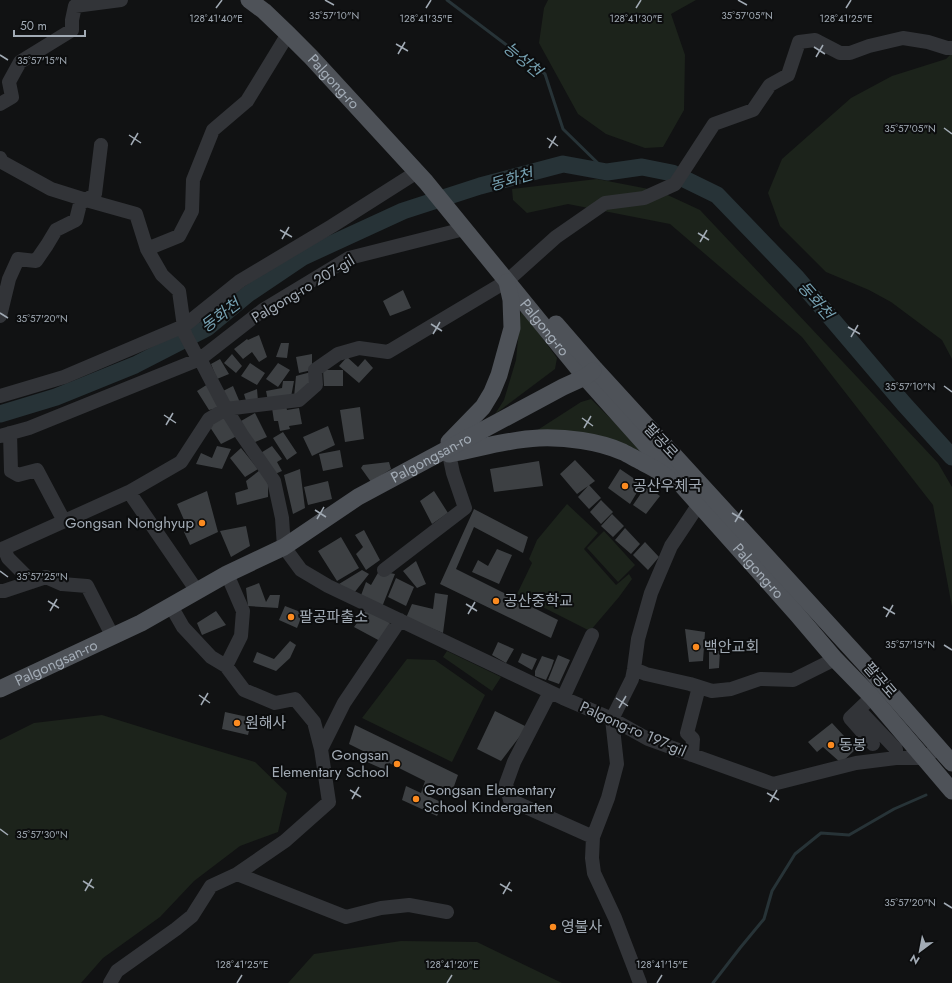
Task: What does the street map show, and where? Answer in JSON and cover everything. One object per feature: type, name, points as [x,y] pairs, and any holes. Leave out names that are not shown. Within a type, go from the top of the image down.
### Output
[{"type":"main road","name":"Palgong-ro","points":[[249,0],[264,11],[311,57],[421,177],[464,229],[510,278],[700,504],[835,659],[872,697],[952,791]]},
{"type":"main road","points":[[442,455],[483,407],[497,380],[507,350],[512,328],[510,278]]},
{"type":"main road","name":"Palgongsan-ro","points":[[0,689],[141,623],[226,574],[284,547],[358,497],[442,455],[590,373]]},
{"type":"main road","name":"팔공로","points":[[590,373],[865,664],[952,764]]},
{"type":"main road","points":[[442,455],[463,452],[504,442],[538,438],[572,439],[622,452],[661,472],[700,504]]},
{"type":"street","points":[[0,104],[12,97],[8,82],[20,62],[72,30],[75,3],[121,0]]},
{"type":"street","points":[[147,249],[179,236],[192,211],[193,180],[213,130],[246,101],[288,34]]},
{"type":"street","points":[[32,582],[8,558],[2,549],[129,492],[181,462],[209,419],[226,409],[299,400],[316,386],[315,370],[338,354],[359,348],[388,352],[510,278],[556,237],[606,203],[644,198],[675,184],[714,124],[753,110],[770,86],[788,74],[800,42],[815,40],[840,53],[850,53],[869,46],[903,38],[952,48]]},
{"type":"street","points":[[0,316],[9,279],[18,259],[36,261],[56,230],[76,220],[80,204],[95,194],[102,145]]},
{"type":"street","points":[[0,158],[2,162],[51,189],[136,214],[147,249],[162,275],[179,291],[184,330],[226,409],[274,481],[282,518],[284,547]]},
{"type":"street","points":[[0,396],[64,377],[184,330],[240,281],[332,226],[421,177]]},
{"type":"street","name":"Palgong-ro 207-gil","points":[[64,521],[37,470],[18,475],[12,471],[5,435],[29,428],[198,357],[263,310],[349,258],[464,229]]},
{"type":"street","points":[[384,570],[465,508],[453,473],[442,455]]},
{"type":"street","points":[[129,492],[197,591]]},
{"type":"street","points":[[640,983],[615,918],[594,873],[592,858],[593,837],[608,798],[617,764],[612,719],[632,679],[638,639],[651,593],[671,546],[700,504]]},
{"type":"street","name":"Palgong-ro 197-gil","points":[[284,547],[301,570],[328,586],[550,692],[612,719],[648,739],[773,784],[856,763],[896,758],[924,758]]},
{"type":"street","points":[[226,574],[243,611],[241,636],[226,666]]},
{"type":"street","name":"Palgongsan-ro","points":[[0,591],[46,577],[62,584],[86,586],[113,636]]},
{"type":"street","points":[[110,983],[118,972],[192,916],[211,886],[238,874],[285,841],[329,802],[321,749],[314,722],[295,699],[275,703],[244,690],[226,666],[211,657],[183,627],[171,606]]},
{"type":"street","points":[[321,749],[344,704],[400,620]]},
{"type":"street","points":[[563,698],[592,634]]},
{"type":"street","points":[[634,669],[646,674],[690,684],[712,691],[731,688],[760,679],[793,680],[835,659]]},
{"type":"street","points":[[692,755],[693,739],[687,733],[699,687]]},
{"type":"street","points":[[550,692],[514,762],[506,784],[510,800],[593,837]]},
{"type":"street","points":[[872,697],[850,718],[873,744]]},
{"type":"street","points":[[859,710],[896,749],[896,758]]},
{"type":"street","points":[[924,758],[938,747]]},
{"type":"street","points":[[238,874],[346,917],[381,908],[409,905],[448,912]]},
{"type":"shaded area","points":[[548,0],[696,0],[671,14],[685,55],[684,110],[663,147],[645,148],[606,134],[578,114],[539,43],[544,8]]},
{"type":"shaded area","points":[[952,53],[952,359],[942,340],[891,302],[869,290],[826,272],[780,226],[768,193],[782,159],[851,98],[892,76],[946,59]]},
{"type":"shaded area","points":[[597,179],[659,191],[700,210],[938,463],[952,487],[952,607],[933,505],[802,337],[670,224],[568,204],[527,213],[513,200],[512,189]]},
{"type":"shaded area","points":[[521,309],[557,358],[555,369],[495,414],[504,400],[516,360]]},
{"type":"shaded area","points":[[591,399],[646,454],[602,436],[555,438],[536,431],[581,402]]},
{"type":"shaded area","points":[[567,504],[598,533],[584,549],[616,585],[629,574],[632,579],[590,631],[517,594],[532,563],[529,559],[537,540]]},
{"type":"shaded area","points":[[604,531],[635,565],[618,582],[587,548]]},
{"type":"shaded area","points":[[447,651],[501,677],[492,691],[443,657]]},
{"type":"shaded area","points":[[407,659],[435,660],[485,695],[452,762],[362,718]]},
{"type":"shaded area","points":[[102,715],[255,762],[287,793],[278,832],[240,846],[194,881],[160,917],[103,958],[81,983],[0,983],[0,740],[34,723]]},
{"type":"shaded area","points":[[401,941],[477,942],[562,983],[288,983],[314,954]]},
{"type":"building","points":[[403,290],[411,308],[390,316],[383,301]]},
{"type":"building","points":[[259,335],[267,357],[259,362],[252,352],[243,359],[234,349],[247,339],[248,340]]},
{"type":"building","points":[[281,343],[289,343],[287,358],[276,357]]},
{"type":"building","points":[[232,354],[242,366],[236,373],[224,363]]},
{"type":"building","points":[[312,354],[312,370],[299,373],[296,357]]},
{"type":"building","points":[[347,357],[358,367],[365,359],[373,368],[359,383],[339,366]]},
{"type":"building","points":[[220,359],[229,374],[217,379],[211,364]]},
{"type":"building","points":[[250,363],[265,373],[257,385],[241,376]]},
{"type":"building","points":[[278,363],[290,370],[278,387],[266,379]]},
{"type":"building","points":[[323,370],[343,370],[343,386],[324,386]]},
{"type":"building","points":[[311,372],[310,387],[294,397],[296,376]]},
{"type":"building","points":[[283,381],[294,381],[291,397],[268,401],[266,391],[282,388]]},
{"type":"building","points":[[208,384],[222,407],[209,410],[197,391]]},
{"type":"building","points":[[233,386],[241,405],[229,406],[223,391]]},
{"type":"building","points":[[257,389],[258,401],[247,404],[244,394]]},
{"type":"building","points":[[286,406],[287,410],[299,408],[302,424],[289,426],[290,429],[280,431],[278,421],[274,421],[272,408]]},
{"type":"building","points":[[360,407],[364,439],[345,442],[340,410]]},
{"type":"building","points":[[255,413],[267,437],[253,443],[241,421]]},
{"type":"building","points":[[223,415],[237,436],[221,444],[208,424]]},
{"type":"building","points":[[328,426],[335,445],[312,456],[303,437]]},
{"type":"building","points":[[283,432],[297,453],[287,460],[273,438]]},
{"type":"building","points":[[217,446],[231,449],[222,469],[196,464],[201,453],[212,458]]},
{"type":"building","points":[[272,446],[282,459],[277,462],[282,471],[275,474],[259,454]]},
{"type":"building","points":[[241,448],[258,469],[245,477],[230,458]]},
{"type":"building","points":[[340,450],[343,467],[323,471],[319,454]]},
{"type":"building","points":[[575,460],[595,481],[577,494],[560,474]]},
{"type":"building","points":[[539,461],[543,486],[494,492],[490,469]]},
{"type":"building","points":[[389,462],[391,469],[371,482],[361,468],[363,465]]},
{"type":"building","points":[[300,469],[305,508],[293,514],[284,475]]},
{"type":"building","name":"공산우체국","points":[[620,469],[642,484],[630,504],[608,488]]},
{"type":"building","points":[[260,470],[268,484],[268,497],[237,505],[235,493],[248,489],[246,481]]},
{"type":"building","points":[[328,481],[332,499],[308,505],[304,487]]},
{"type":"building","points":[[589,485],[601,498],[589,509],[578,497]]},
{"type":"building","points":[[646,486],[660,496],[646,514],[633,505]]},
{"type":"building","points":[[207,491],[218,532],[190,545],[184,532],[188,529],[177,504]]},
{"type":"building","points":[[434,491],[448,513],[432,524],[420,501]]},
{"type":"building","points":[[601,500],[613,512],[601,524],[590,512]]},
{"type":"building","name":"공산중학교","points":[[474,509],[528,537],[523,553],[474,527],[456,569],[558,620],[551,638],[440,584]]},
{"type":"building","points":[[612,514],[624,526],[613,537],[601,526]]},
{"type":"building","points":[[246,526],[250,546],[231,557],[220,531]]},
{"type":"building","points":[[625,528],[640,544],[631,554],[615,540]]},
{"type":"building","points":[[364,530],[380,560],[366,570],[356,554],[363,547],[355,535]]},
{"type":"building","points":[[341,537],[359,568],[337,581],[318,551]]},
{"type":"building","points":[[645,542],[659,557],[648,570],[633,555]]},
{"type":"building","points":[[497,549],[512,555],[499,584],[472,572],[478,560],[488,566]]},
{"type":"building","points":[[416,561],[426,584],[417,588],[403,571]]},
{"type":"building","points":[[362,570],[369,574],[354,593],[339,584]]},
{"type":"building","points":[[379,571],[395,574],[382,607],[360,598],[366,582],[371,585]]},
{"type":"building","points":[[396,578],[414,587],[406,606],[388,597]]},
{"type":"building","points":[[259,583],[266,602],[270,595],[280,595],[278,608],[248,606],[246,588]]},
{"type":"building","points":[[435,593],[448,595],[443,633],[406,618],[412,604],[433,609]]},
{"type":"building","name":"팔공파출소","points":[[285,606],[303,613],[297,628],[279,620]]},
{"type":"building","points":[[367,609],[390,623],[380,641],[354,627]]},
{"type":"building","points":[[216,611],[226,625],[202,635],[197,623]]},
{"type":"building","name":"백안교회","points":[[685,629],[705,632],[703,661],[689,662]]},
{"type":"building","points":[[290,641],[296,645],[290,658],[276,671],[253,662],[257,652],[274,659]]},
{"type":"building","points":[[498,642],[514,649],[506,663],[492,655]]},
{"type":"building","points":[[709,651],[720,651],[719,668],[709,669]]},
{"type":"building","points":[[522,653],[537,659],[532,670],[518,662]]},
{"type":"building","points":[[558,655],[570,660],[559,684],[548,680]]},
{"type":"building","points":[[542,656],[554,660],[546,680],[535,676],[535,671]]},
{"type":"building","points":[[495,711],[527,727],[501,761],[477,749]]},
{"type":"building","name":"원해사","points":[[225,712],[252,718],[248,735],[222,729]]},
{"type":"building","name":"동봉","points":[[832,723],[856,749],[841,763],[823,747],[817,752],[808,742]]},
{"type":"building","points":[[355,725],[458,775],[452,792],[431,783],[426,795],[443,803],[437,816],[402,800],[406,786],[421,793],[425,781],[389,763],[385,770],[367,762],[369,754],[349,744]]},
{"type":"waterway","name":"능성천","points":[[447,0],[545,74],[563,129],[607,172]]},
{"type":"waterway","name":"동화천","points":[[0,414],[56,397],[135,365],[207,328],[248,294],[303,257],[403,211],[480,186],[563,164],[607,172],[642,167],[672,173],[717,195],[797,278],[904,404],[952,457]]},
{"type":"waterway","points":[[713,983],[764,919],[772,891],[795,854],[821,833],[849,835],[894,809],[926,795]]},
{"type":"place","name":"공산우체국","points":[[625,486]]},
{"type":"place","name":"Gongsan Nonghyup","points":[[202,523]]},
{"type":"place","name":"공산중학교","points":[[496,601]]},
{"type":"place","name":"팔공파출소","points":[[291,617]]},
{"type":"place","name":"백안교회","points":[[696,647]]},
{"type":"place","name":"원해사","points":[[237,723]]},
{"type":"place","name":"동봉","points":[[831,745]]},
{"type":"place","name":"Gongsan Elementary School","points":[[397,764]]},
{"type":"place","name":"Gongsan Elementary School Kindergarten","points":[[416,799]]},
{"type":"place","name":"영불사","points":[[553,927]]}]
